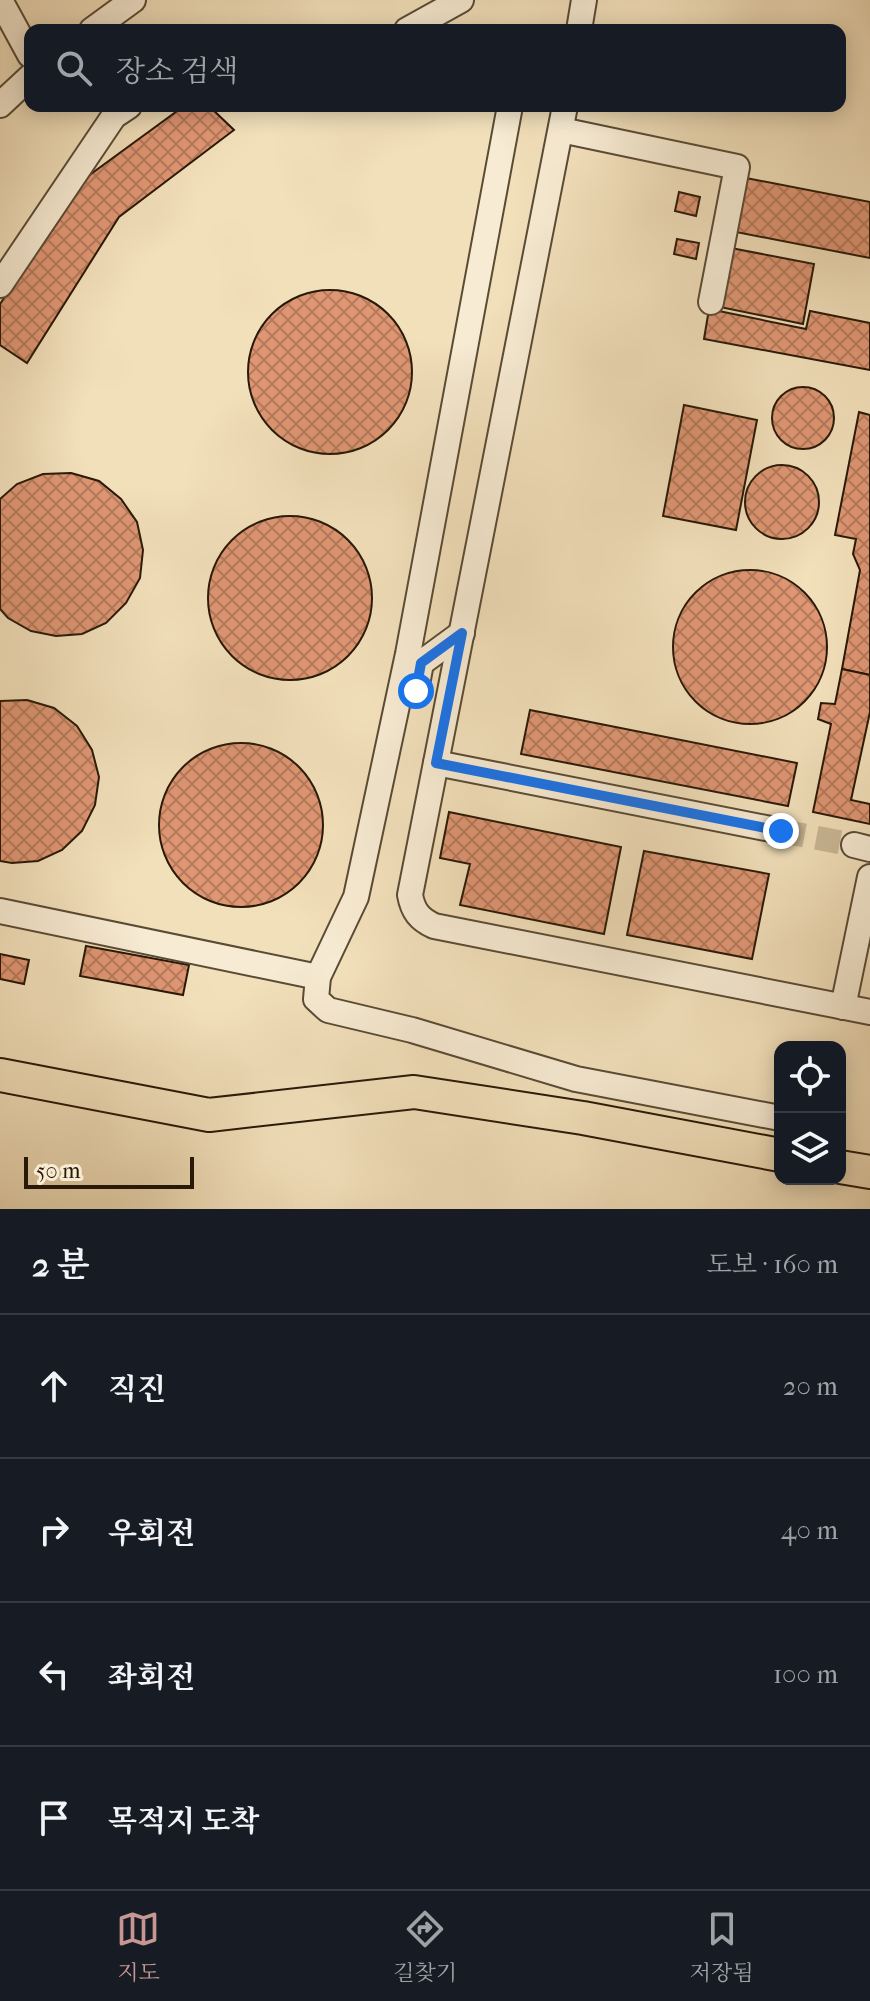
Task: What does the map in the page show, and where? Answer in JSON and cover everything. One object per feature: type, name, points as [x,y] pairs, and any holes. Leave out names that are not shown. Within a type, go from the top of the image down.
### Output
[{"type":"main road","points":[[0,1075],[209,1115],[414,1092],[583,1118],[774,1154]]},
{"type":"main road","points":[[846,1168],[870,1172]]},
{"type":"street","points":[[0,0],[24,44]]},
{"type":"street","points":[[100,24],[133,0]]},
{"type":"street","points":[[418,24],[461,0]]},
{"type":"street","points":[[580,24],[584,0]]},
{"type":"street","points":[[0,105],[24,83]]},
{"type":"street","points":[[0,285],[114,116],[120,112]]},
{"type":"street","points":[[509,112],[408,654],[356,897],[318,977],[316,999],[328,1010],[412,1030],[576,1079],[774,1117]]},
{"type":"street","points":[[711,302],[737,167],[563,118],[410,895],[413,907],[422,920],[434,926],[870,1012]]},
{"type":"street","points":[[350,912],[373,884],[421,663],[462,633]]},
{"type":"street","points":[[436,763],[781,831]]},
{"type":"street","points":[[843,1007],[870,877]]},
{"type":"street","points":[[0,911],[318,977]]},
{"type":"building","points":[[176,112],[215,112],[234,130],[119,217],[27,363],[0,345],[0,304],[80,182]]},
{"type":"building","points":[[746,178],[870,202],[870,258],[736,232]]},
{"type":"building","points":[[679,192],[700,197],[696,216],[675,211]]},
{"type":"building","points":[[677,239],[699,243],[696,259],[674,254]]},
{"type":"building","points":[[731,248],[814,264],[803,324],[720,307]]},
{"type":"building","points":[[330,290],[361,297],[388,314],[405,341],[412,372],[405,403],[388,430],[361,447],[330,454],[299,447],[272,430],[255,403],[248,372],[255,341],[272,314],[299,297]]},
{"type":"building","points":[[709,309],[806,329],[810,311],[870,323],[870,370],[704,339]]},
{"type":"building","points":[[797,387],[809,387],[825,396],[832,406],[832,430],[825,440],[809,449],[797,449],[777,435],[772,424],[772,412],[786,392]]},
{"type":"building","points":[[684,405],[757,420],[736,530],[663,516]]},
{"type":"building","points":[[859,412],[870,415],[870,675],[842,669],[860,570],[853,554],[856,539],[835,535]]},
{"type":"building","points":[[782,465],[796,468],[808,476],[816,488],[819,502],[816,516],[808,528],[796,536],[782,539],[768,536],[756,528],[748,516],[745,502],[748,488],[756,476],[768,468]]},
{"type":"building","points":[[71,473],[99,481],[121,499],[137,522],[143,550],[140,578],[126,603],[106,623],[82,634],[56,636],[31,631],[8,618],[0,609],[0,499],[17,484],[43,474]]},
{"type":"building","points":[[290,516],[321,523],[348,540],[365,567],[372,598],[365,629],[348,656],[321,673],[290,680],[259,673],[232,656],[215,629],[208,598],[215,567],[232,540],[259,523]]},
{"type":"building","points":[[750,570],[779,576],[804,593],[821,618],[827,647],[821,676],[804,701],[779,718],[750,724],[721,718],[696,701],[679,676],[673,647],[679,618],[696,593],[721,576]]},
{"type":"building","points":[[842,669],[870,675],[870,712],[851,800],[870,804],[870,824],[813,812],[831,724],[818,719],[821,703],[835,704]]},
{"type":"building","points":[[27,700],[54,708],[77,726],[92,750],[99,777],[95,805],[82,831],[62,850],[38,861],[12,863],[0,861],[0,701]]},
{"type":"building","points":[[530,710],[797,763],[788,806],[521,754]]},
{"type":"building","points":[[241,743],[272,750],[299,767],[316,794],[323,825],[316,856],[299,883],[272,900],[241,907],[210,900],[183,883],[166,856],[159,825],[166,794],[183,767],[210,750]]},
{"type":"building","points":[[449,812],[621,847],[604,934],[460,905],[470,864],[440,858]]},
{"type":"building","points":[[644,851],[769,874],[752,959],[627,935]]},
{"type":"building","points":[[86,946],[189,965],[183,995],[80,976]]},
{"type":"building","points":[[0,954],[29,960],[24,984],[0,979]]},
{"type":"tunnel","points":[[781,831],[854,845]]},
{"type":"route","points":[[416,691],[421,663],[462,633],[436,763],[781,831]]}]
